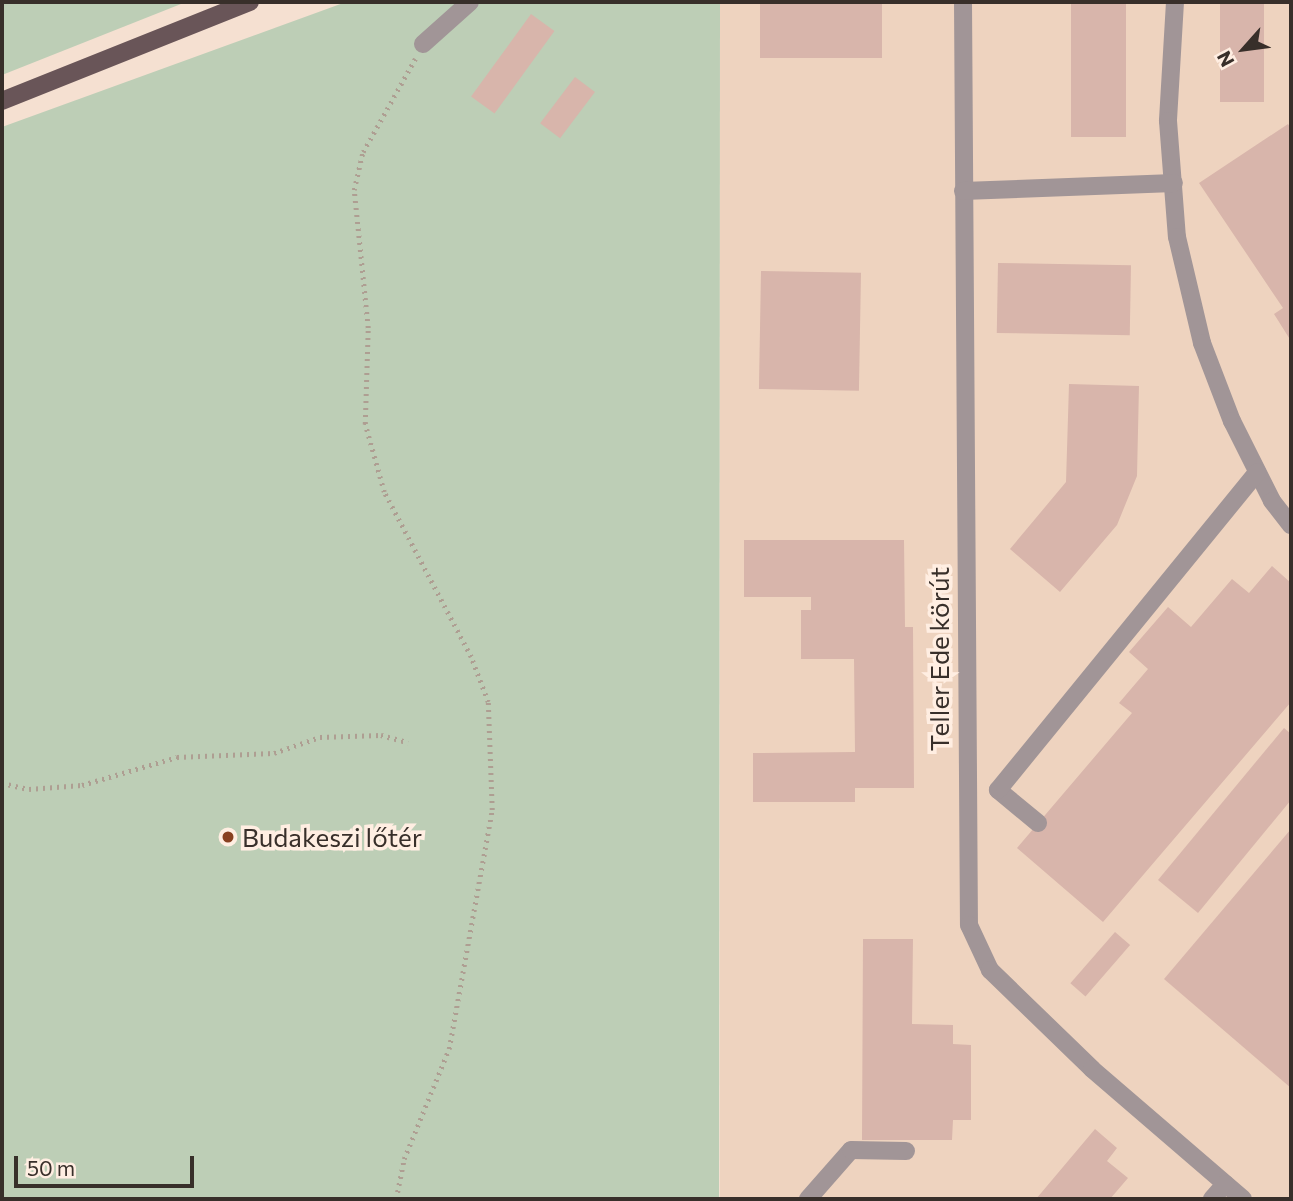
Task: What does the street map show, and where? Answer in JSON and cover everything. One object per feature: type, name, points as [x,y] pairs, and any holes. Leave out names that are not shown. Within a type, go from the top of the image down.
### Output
[{"type":"main road","points":[[2,101],[250,2]]},
{"type":"street","points":[[423,44],[470,2]]},
{"type":"street","name":"Teller Ede körút","points":[[963,2],[969,925],[990,970],[1092,1069],[1243,1199]]},
{"type":"street","points":[[1175,2],[1168,121],[1177,237],[1202,343],[1257,472],[1291,525]]},
{"type":"street","points":[[963,191],[1174,183]]},
{"type":"street","points":[[1038,823],[998,790],[1257,472]]},
{"type":"street","points":[[808,1199],[851,1150],[906,1151]]},
{"type":"street","points":[[1212,1199],[1225,1184]]},
{"type":"path","points":[[396,1199],[404,1159],[449,1049],[492,810],[488,702],[471,657],[384,492],[365,424],[368,328],[354,190],[363,152],[423,44]]},
{"type":"path","points":[[2,783],[29,789],[82,785],[177,757],[274,753],[320,737],[381,735],[408,742]]},
{"type":"shaded area","points":[[720,2],[1291,2],[1291,1199],[720,1199]]},
{"type":"green space","points":[[2,2],[186,2],[2,75]]},
{"type":"green space","points":[[346,2],[720,2],[719,1199],[2,1199],[2,127]]},
{"type":"building","points":[[760,2],[882,2],[882,58],[760,58]]},
{"type":"building","points":[[1071,2],[1126,2],[1126,137],[1071,137]]},
{"type":"building","points":[[1220,2],[1264,2],[1264,102],[1220,102]]},
{"type":"building","points":[[531,14],[554,31],[495,114],[471,97]]},
{"type":"building","points":[[575,77],[595,92],[560,138],[540,123]]},
{"type":"building","points":[[1288,124],[1291,129],[1291,341],[1274,314],[1283,308],[1199,183]]},
{"type":"building","points":[[998,263],[1131,265],[1130,335],[997,333]]},
{"type":"building","points":[[761,271],[861,273],[859,391],[759,389]]},
{"type":"building","points":[[1069,384],[1139,386],[1137,476],[1117,525],[1060,592],[1010,549],[1066,482]]},
{"type":"building","points":[[744,540],[904,540],[905,627],[913,627],[914,788],[855,788],[855,802],[753,802],[753,753],[855,752],[854,659],[801,659],[801,610],[811,610],[811,597],[744,597]]},
{"type":"building","points":[[1272,566],[1291,583],[1291,702],[1103,922],[1017,848],[1132,713],[1119,703],[1148,669],[1129,652],[1168,607],[1191,627],[1232,579],[1249,593]]},
{"type":"building","points":[[1284,728],[1291,734],[1291,800],[1198,913],[1158,880]]},
{"type":"building","points":[[1291,829],[1291,1088],[1164,979]]},
{"type":"building","points":[[1115,932],[1130,945],[1085,996],[1070,983]]},
{"type":"building","points":[[863,939],[913,939],[912,1024],[953,1025],[953,1044],[971,1045],[971,1120],[953,1120],[952,1140],[862,1140]]},
{"type":"building","points":[[1095,1129],[1117,1148],[1107,1161],[1128,1178],[1110,1199],[1036,1199]]},
{"type":"place","name":"Budakeszi lőtér","points":[[228,837]]}]
